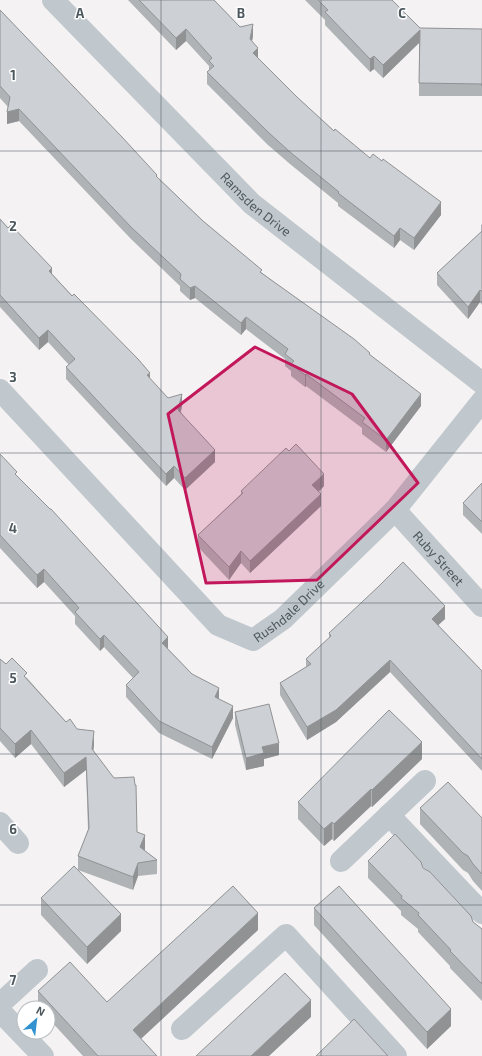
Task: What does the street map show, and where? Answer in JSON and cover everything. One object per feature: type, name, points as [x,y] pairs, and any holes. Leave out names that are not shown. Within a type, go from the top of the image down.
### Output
[{"type":"street","name":"Ramsden Drive","points":[[53,0],[252,204],[482,382]]},
{"type":"street","name":"Rushdale Drive","points":[[0,390],[218,625],[253,640],[283,619],[395,510],[482,401]]},
{"type":"street","name":"Ruby Street","points":[[395,510],[482,606]]},
{"type":"street","points":[[341,861],[424,781]]},
{"type":"street","points":[[389,815],[482,913]]},
{"type":"street","points":[[0,823],[18,842]]},
{"type":"street","points":[[182,1029],[286,935],[396,1056]]},
{"type":"street","points":[[0,1004],[37,970]]},
{"type":"street","points":[[0,1011],[42,1056]]},
{"type":"highlighted area","points":[[255,347],[352,394],[418,483],[317,580],[206,583],[168,414]]},
{"type":"building","points":[[139,0],[214,0],[240,27],[253,24],[250,39],[258,48],[253,53],[297,97],[334,131],[335,129],[370,158],[373,154],[382,161],[383,159],[441,202],[414,238],[400,228],[394,236],[338,193],[339,192],[290,152],[207,72],[214,66],[209,61],[212,58],[186,29],[176,38]]},
{"type":"building","points":[[318,0],[392,0],[420,28],[482,29],[482,84],[419,83],[420,30],[383,65],[374,56],[370,59],[325,12],[328,10]]},
{"type":"building","points":[[0,10],[122,137],[157,175],[156,176],[203,221],[262,270],[260,272],[354,339],[370,353],[369,354],[421,394],[386,440],[362,422],[365,418],[291,364],[294,361],[285,354],[288,349],[246,317],[241,323],[195,286],[190,288],[180,279],[181,274],[131,227],[19,109],[7,112],[10,97],[0,86]]},
{"type":"building","points":[[0,219],[8,228],[11,225],[52,268],[49,271],[72,296],[74,294],[138,359],[150,373],[147,375],[168,398],[182,394],[178,410],[215,450],[185,478],[174,466],[166,474],[66,367],[75,359],[48,330],[39,338],[0,295]]},
{"type":"building","points":[[482,231],[482,292],[480,290],[468,307],[437,273]]},
{"type":"building","points":[[296,444],[324,474],[312,485],[321,494],[250,561],[241,551],[229,567],[198,535],[243,493],[241,491],[286,448],[289,451]]},
{"type":"building","points":[[0,454],[17,472],[15,474],[51,509],[168,637],[162,643],[192,674],[219,688],[215,697],[233,706],[212,747],[159,721],[126,685],[139,672],[104,635],[100,639],[75,612],[79,608],[44,569],[37,575],[0,535]]},
{"type":"building","points":[[482,483],[482,522],[463,503]]},
{"type":"building","points":[[403,562],[445,606],[432,619],[482,671],[482,759],[390,660],[336,710],[307,727],[280,683],[311,664],[306,659],[331,636],[329,633]]},
{"type":"building","points":[[12,658],[27,673],[24,676],[66,722],[70,719],[77,729],[94,731],[92,749],[114,778],[134,777],[136,785],[137,832],[145,835],[140,847],[157,860],[138,863],[133,877],[78,856],[89,828],[86,757],[64,773],[31,730],[15,744],[0,728],[0,659],[6,664]]},
{"type":"building","points":[[269,704],[279,743],[262,747],[264,753],[246,758],[235,712]]},
{"type":"building","points":[[389,710],[422,742],[334,824],[332,822],[324,829],[298,802]]},
{"type":"building","points":[[448,782],[482,818],[482,874],[468,856],[463,853],[420,808]]},
{"type":"building","points":[[395,834],[421,862],[423,868],[430,872],[471,916],[473,922],[482,929],[482,984],[418,915],[419,913],[401,898],[402,896],[368,861]]},
{"type":"building","points":[[74,866],[121,914],[87,947],[41,898]]},
{"type":"building","points":[[233,886],[258,913],[133,1030],[157,1056],[98,1056],[56,1010],[56,1000],[46,1000],[38,991],[70,962],[107,1002]]},
{"type":"building","points":[[339,886],[451,1009],[427,1032],[314,908]]},
{"type":"building","points":[[285,973],[311,1000],[251,1056],[196,1056]]},
{"type":"building","points":[[354,1019],[388,1056],[316,1056]]}]
